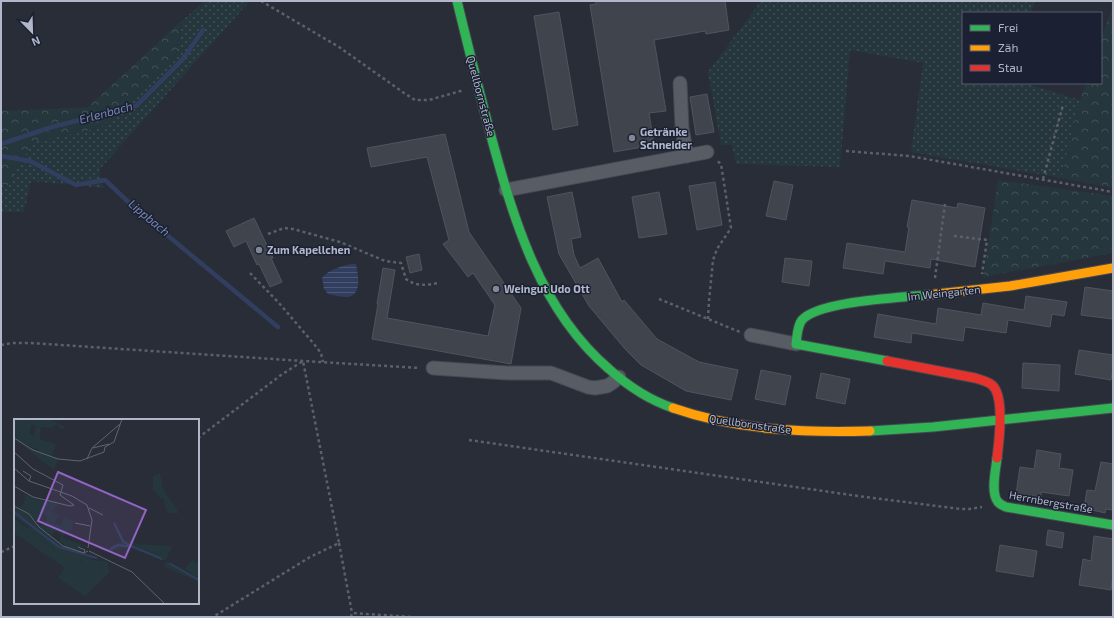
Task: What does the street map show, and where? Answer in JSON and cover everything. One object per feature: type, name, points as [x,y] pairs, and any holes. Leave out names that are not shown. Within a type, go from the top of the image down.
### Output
[{"type":"main road","name":"Quellbornstraße","points":[[457,1],[506,190],[531,259],[557,309],[585,346],[619,377],[645,394],[658,402],[685,412],[710,418],[763,427],[825,432],[1000,421],[1113,408]]},
{"type":"main road","name":"Im Weingarten","points":[[796,344],[800,323],[803,319],[814,312],[828,308],[857,302],[1010,286],[1113,268]]},
{"type":"main road","points":[[796,344],[986,381],[994,387],[999,401],[1000,421]]},
{"type":"main road","name":"Herrnbergstraße","points":[[1000,421],[994,492],[995,499],[998,504],[1006,507],[1113,525]]},
{"type":"street","points":[[680,83],[682,128],[687,156]]},
{"type":"street","points":[[506,190],[707,152]]},
{"type":"street","points":[[751,335],[796,344]]},
{"type":"street","points":[[433,368],[507,373],[551,373],[588,387],[595,388],[607,386],[619,377]]},
{"type":"path","points":[[261,1],[339,47],[415,100],[428,100],[478,86]]},
{"type":"path","points":[[1043,179],[1063,106]]},
{"type":"path","points":[[651,130],[682,128]]},
{"type":"path","points":[[846,151],[909,156],[1113,192]]},
{"type":"path","points":[[707,152],[721,164],[731,228],[717,249],[713,260],[708,301],[708,319]]},
{"type":"path","points":[[933,294],[945,204]]},
{"type":"path","points":[[268,234],[284,228],[293,229],[340,242],[385,261],[401,263],[406,279],[414,284],[427,285],[439,283]]},
{"type":"path","points":[[954,236],[987,240],[980,289]]},
{"type":"path","points":[[250,273],[279,303],[314,344],[321,354],[323,362]]},
{"type":"path","points":[[658,299],[751,335]]},
{"type":"path","points":[[1,345],[12,343],[31,343],[433,368]]},
{"type":"path","points":[[199,437],[280,375],[303,361]]},
{"type":"path","points":[[303,361],[340,543],[352,617]]},
{"type":"path","points":[[469,440],[865,497],[961,509],[998,504]]},
{"type":"path","points":[[213,617],[310,557],[340,543]]},
{"type":"path","points":[[1,552],[14,546]]},
{"type":"path","points":[[352,613],[412,617]]},
{"type":"green space","points":[[205,1],[249,2],[99,170],[104,188],[31,181],[24,212],[1,212],[1,184],[8,185],[33,142],[100,128],[175,60],[183,20]]},
{"type":"green space","points":[[761,1],[1035,1],[1031,12],[962,12],[962,84],[1027,84],[1080,100],[1061,178],[911,152],[923,63],[850,50],[840,167],[736,164],[732,145],[721,145],[708,72]]},
{"type":"green space","points":[[1113,5],[1113,188],[1061,178],[1080,100],[1086,84],[1102,84],[1102,37]]},
{"type":"green space","points":[[182,20],[175,60],[100,128],[33,142],[8,185],[1,184],[1,111],[88,107]]},
{"type":"green space","points":[[998,180],[1113,196],[1113,253],[983,277]]},
{"type":"water","points":[[356,264],[358,279],[355,293],[347,297],[328,294],[324,289],[322,278],[336,268]]},
{"type":"building","points":[[596,1],[725,1],[729,30],[706,34],[705,31],[654,40],[666,111],[649,113],[654,145],[614,152],[590,5],[596,4]]},
{"type":"building","points":[[559,12],[578,125],[553,130],[534,16]]},
{"type":"building","points":[[707,94],[714,132],[696,135],[690,97]]},
{"type":"building","points":[[445,134],[469,232],[521,308],[511,364],[372,339],[383,268],[395,270],[387,318],[488,336],[495,305],[473,273],[468,277],[443,244],[449,240],[427,157],[371,167],[367,148]]},
{"type":"building","points":[[774,181],[793,185],[786,220],[766,216]]},
{"type":"building","points":[[715,182],[722,225],[697,230],[689,186]]},
{"type":"building","points":[[572,192],[581,237],[571,239],[574,255],[580,268],[598,258],[622,302],[624,300],[657,339],[699,362],[738,370],[731,400],[686,391],[641,365],[625,349],[589,306],[559,254],[547,197]]},
{"type":"building","points":[[659,192],[667,234],[639,238],[632,197]]},
{"type":"building","points":[[912,200],[957,208],[958,203],[985,208],[975,267],[931,259],[930,268],[885,261],[883,274],[843,268],[847,243],[905,252],[909,227],[907,227]]},
{"type":"building","points":[[254,218],[273,258],[271,258],[282,282],[270,287],[259,264],[257,265],[246,241],[234,247],[226,231]]},
{"type":"building","points":[[419,254],[422,270],[410,273],[406,257]]},
{"type":"building","points":[[785,258],[812,261],[809,286],[782,282]]},
{"type":"building","points":[[1085,287],[1113,291],[1113,319],[1081,315]]},
{"type":"building","points":[[1026,296],[1067,302],[1064,316],[1052,314],[1050,327],[1008,320],[1006,333],[965,327],[963,341],[912,333],[911,343],[874,337],[878,314],[936,324],[938,308],[981,315],[983,303],[1024,310]]},
{"type":"building","points":[[1079,350],[1113,355],[1111,380],[1075,374]]},
{"type":"building","points":[[1023,363],[1060,365],[1059,391],[1022,388]]},
{"type":"building","points":[[761,370],[791,376],[785,405],[755,399]]},
{"type":"building","points":[[821,373],[850,379],[845,404],[816,398]]},
{"type":"building","points":[[1037,450],[1061,454],[1059,468],[1073,470],[1069,496],[1041,492],[1041,497],[1016,494],[1020,467],[1034,469]]},
{"type":"building","points":[[1101,462],[1113,464],[1113,510],[1106,509],[1105,513],[1084,508],[1087,490],[1095,491]]},
{"type":"building","points":[[1048,530],[1064,533],[1062,548],[1046,545]]},
{"type":"building","points":[[1094,536],[1113,539],[1113,575],[1111,590],[1079,585],[1083,559],[1091,561]]},
{"type":"building","points":[[1000,545],[1037,551],[1033,577],[996,571]]},
{"type":"waterway","name":"Erlenbach","points":[[1,144],[52,127],[136,106],[183,59],[203,30]]},
{"type":"waterway","name":"Lippbach","points":[[1,156],[30,161],[76,185],[105,180],[138,211],[278,327]]},
{"type":"traffic: fast","points":[[457,1],[509,200],[520,232],[547,292],[565,320],[585,346],[609,369],[639,392],[673,408]]},
{"type":"traffic: fast","points":[[887,361],[796,344],[799,325],[802,320],[811,314],[825,308],[880,299],[927,295]]},
{"type":"traffic: fast","points":[[870,431],[933,427],[1113,408]]},
{"type":"traffic: fast","points":[[997,458],[994,493],[998,502],[1003,506],[1113,525]]},
{"type":"traffic: slow","points":[[927,295],[1010,286],[1113,268]]},
{"type":"traffic: slow","points":[[673,408],[721,421],[770,428],[820,431],[870,431]]},
{"type":"traffic: jam","points":[[887,361],[975,378],[992,385],[999,399],[1000,409],[1000,431],[997,458]]},
{"type":"place","name":"Getränke Schneider","points":[[632,138]]},
{"type":"place","name":"Zum Kapellchen","points":[[259,250]]},
{"type":"place","name":"Weingut Udo Ott","points":[[496,289]]}]
